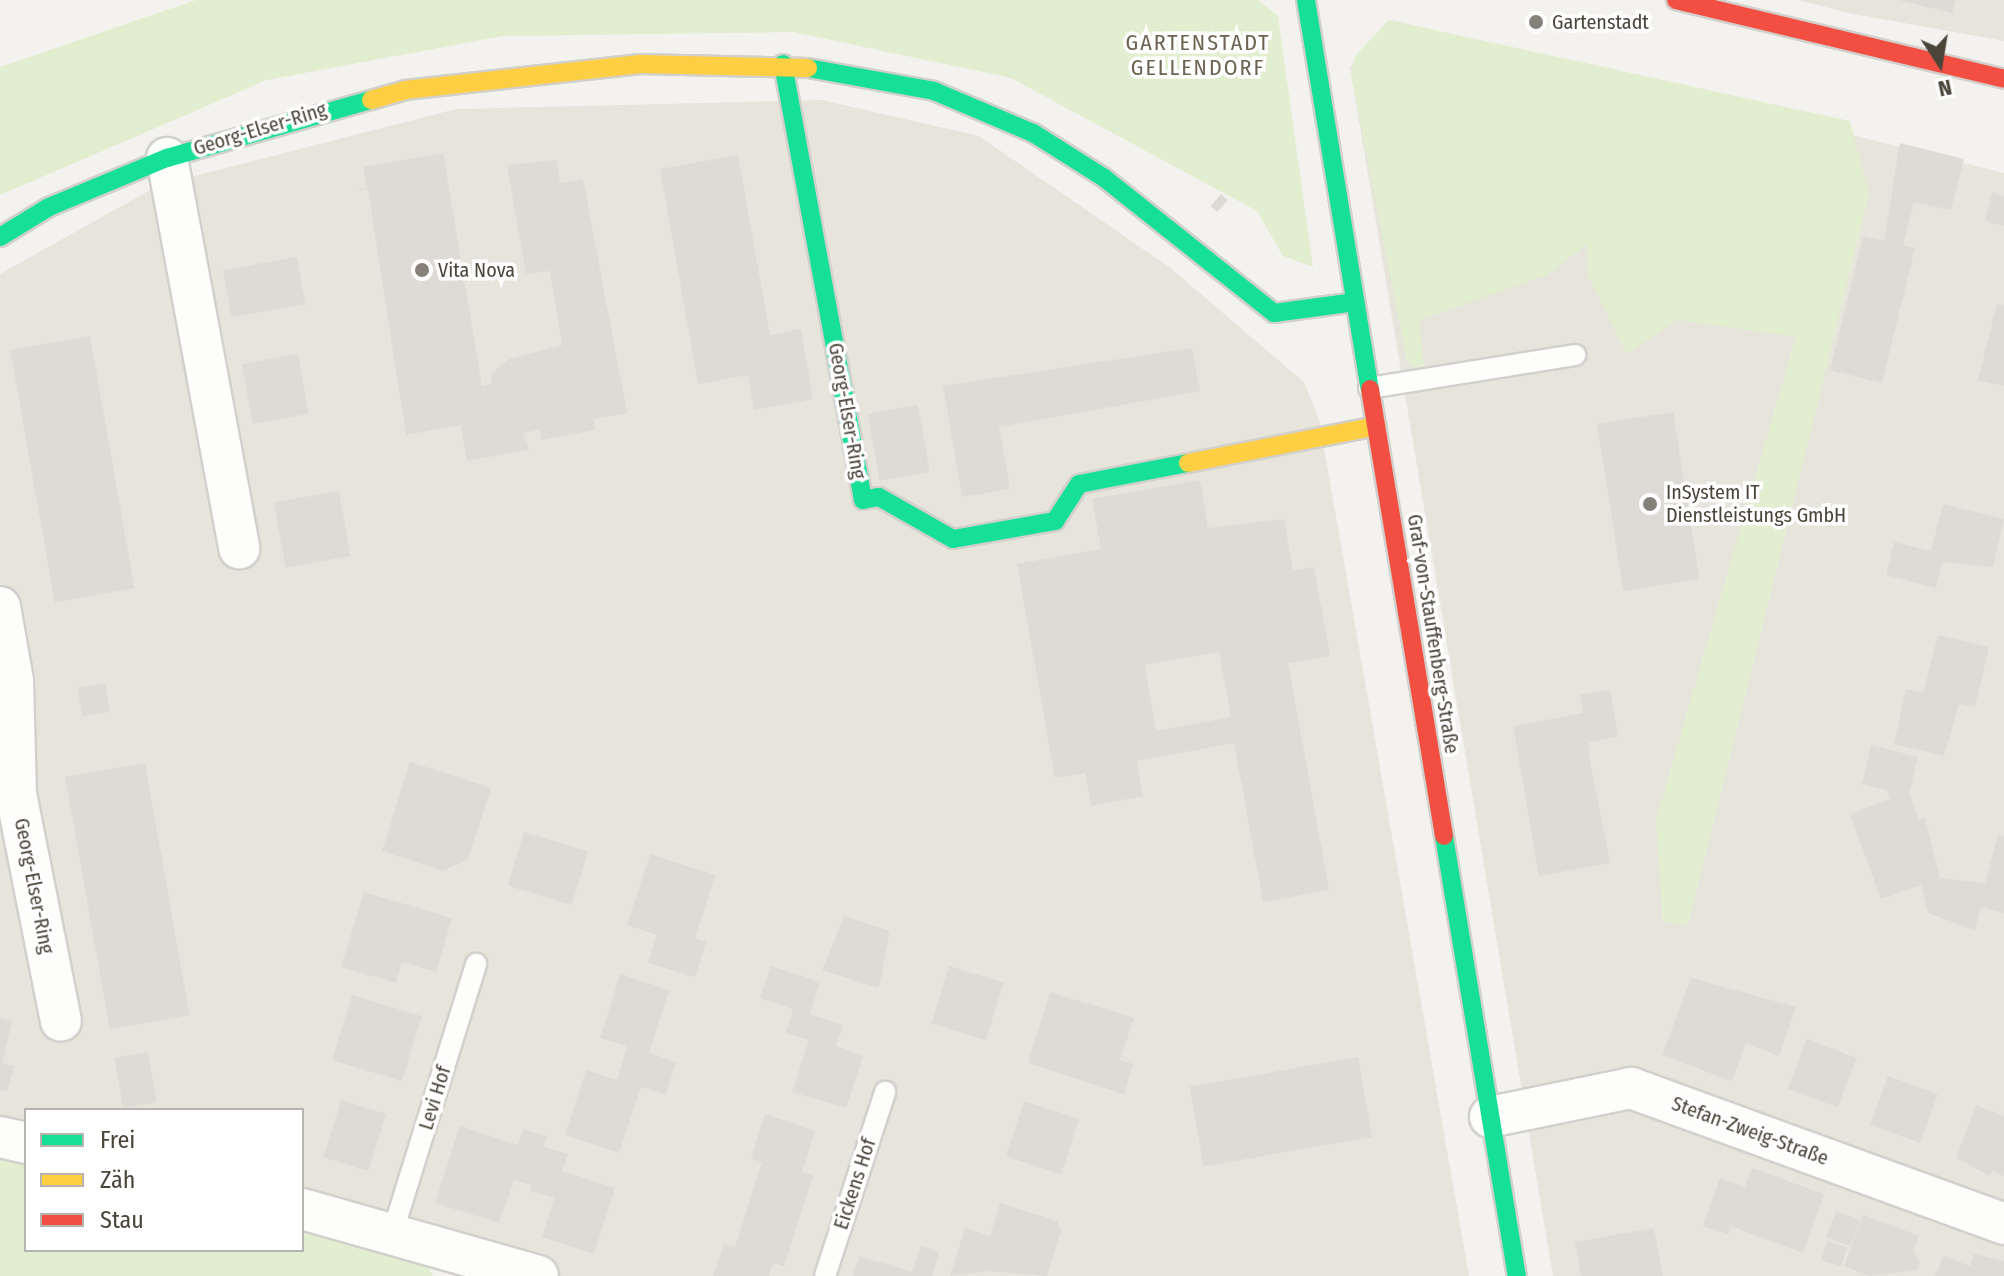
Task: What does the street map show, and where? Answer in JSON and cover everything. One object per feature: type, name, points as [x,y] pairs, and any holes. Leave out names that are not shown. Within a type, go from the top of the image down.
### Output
[{"type":"street","name":"Graf-von-Stauffenberg-Straße","points":[[1306,0],[1517,1276]]},
{"type":"street","points":[[1676,0],[2004,79]]},
{"type":"street","name":"Georg-Elser-Ring","points":[[0,237],[49,207],[167,158],[419,88],[641,64],[783,64],[934,91],[1033,133],[1103,177],[1274,313],[1355,302]]},
{"type":"street","name":"Georg-Elser-Ring","points":[[783,64],[863,500],[879,497],[953,539],[1055,521],[1079,484],[1376,426]]},
{"type":"street","name":"Georg-Elser-Ring","points":[[167,158],[239,548]]},
{"type":"street","name":"Georg-Elser-Ring","points":[[0,607],[13,681],[16,794],[61,1021]]},
{"type":"street","name":"Stefan-Zweig-Straße","points":[[1490,1117],[1631,1088],[2004,1224]]},
{"type":"street","points":[[0,1137],[24,1143]]},
{"type":"street","points":[[304,1209],[393,1231],[538,1276]]},
{"type":"lane","points":[[1369,388],[1575,355]]},
{"type":"lane","name":"Levi Hof","points":[[393,1231],[476,964]]},
{"type":"lane","name":"Eickens Hof","points":[[825,1276],[885,1092]]},
{"type":"shaded area","points":[[1798,0],[2004,0],[2004,41],[1848,13]]},
{"type":"shaded area","points":[[1392,20],[2004,173],[2004,1276],[1553,1276],[1350,67]]},
{"type":"shaded area","points":[[822,100],[979,136],[1169,267],[1304,382],[1319,419],[1469,1276],[503,1276],[304,1215],[304,1108],[24,1108],[24,1127],[0,1120],[0,274],[159,185],[456,109]]},
{"type":"green space","points":[[196,0],[1258,0],[1278,16],[1313,267],[1283,256],[1257,211],[1011,78],[793,32],[503,36],[267,80],[0,195],[0,67]]},
{"type":"green space","points":[[1389,20],[1850,121],[1869,195],[1688,925],[1663,921],[1656,820],[1796,337],[1677,320],[1626,354],[1588,274],[1587,244],[1547,275],[1419,320],[1424,366],[1414,367],[1407,360],[1351,75],[1355,56]]},
{"type":"green space","points":[[0,1149],[24,1155],[24,1252],[304,1252],[304,1222],[424,1259],[433,1276],[0,1276]]},
{"type":"building","points":[[1898,0],[1955,0],[1952,13]]},
{"type":"building","points":[[1900,143],[1964,159],[1951,210],[1914,202],[1903,245],[1915,248],[1882,383],[1830,370],[1863,236],[1884,241]]},
{"type":"building","points":[[443,153],[482,386],[492,384],[491,374],[509,359],[562,345],[550,271],[526,274],[507,165],[556,160],[560,183],[583,179],[627,413],[593,419],[595,430],[541,440],[540,430],[523,433],[529,450],[467,461],[461,425],[406,435],[368,190],[358,189],[367,187],[363,167]]},
{"type":"building","points":[[738,155],[770,335],[801,329],[813,399],[754,410],[748,375],[698,384],[660,169]]},
{"type":"building","points":[[1992,193],[2004,196],[2004,226],[1985,221]]},
{"type":"building","points":[[1221,194],[1228,200],[1217,212],[1211,206]]},
{"type":"building","points":[[297,257],[305,304],[231,317],[223,270]]},
{"type":"building","points":[[1997,304],[2004,305],[2004,386],[1978,380]]},
{"type":"building","points":[[90,336],[134,588],[55,602],[10,350]]},
{"type":"building","points":[[1192,348],[1200,391],[999,427],[1010,489],[962,497],[943,386]]},
{"type":"building","points":[[298,354],[309,414],[252,424],[242,364]]},
{"type":"building","points":[[918,405],[930,472],[880,481],[868,414]]},
{"type":"building","name":"InSystem IT Dienstleistungs GmbH","points":[[1673,412],[1699,579],[1623,591],[1597,424]]},
{"type":"building","points":[[1200,480],[1208,528],[1284,519],[1293,571],[1314,567],[1330,656],[1288,663],[1329,890],[1263,902],[1234,743],[1137,761],[1143,796],[1091,806],[1085,773],[1055,778],[1017,564],[1101,549],[1092,499]],"holes":[[[1219,652],[1231,717],[1156,731],[1145,665]]]},
{"type":"building","points":[[339,491],[350,556],[285,567],[274,502]]},
{"type":"building","points":[[1943,504],[2004,519],[1993,567],[1942,562],[1936,588],[1886,575],[1894,542],[1931,551]]},
{"type":"building","points":[[1938,635],[1989,647],[1975,707],[1959,704],[1944,756],[1894,744],[1906,689],[1923,693]]},
{"type":"building","points":[[105,683],[110,712],[82,716],[77,688]]},
{"type":"building","points":[[1610,690],[1618,737],[1589,742],[1589,756],[1610,863],[1539,876],[1513,726],[1583,713],[1580,695]]},
{"type":"building","points":[[1871,745],[1918,757],[1909,793],[1919,820],[1925,818],[1940,878],[1985,883],[1998,835],[2004,836],[2004,913],[1981,907],[1975,930],[1928,913],[1921,885],[1881,899],[1850,814],[1890,799],[1887,790],[1862,784]]},
{"type":"building","points":[[410,762],[491,788],[468,859],[443,871],[382,851]]},
{"type":"building","points":[[145,763],[189,1015],[110,1029],[65,777]]},
{"type":"building","points":[[524,832],[588,852],[572,905],[508,886]]},
{"type":"building","points":[[650,854],[715,875],[695,938],[706,942],[695,977],[648,963],[657,935],[627,925]]},
{"type":"building","points":[[364,892],[452,918],[436,972],[402,962],[396,983],[341,967]]},
{"type":"building","points":[[844,916],[890,931],[879,988],[822,970]]},
{"type":"building","points":[[771,966],[820,982],[810,1014],[843,1025],[836,1046],[863,1056],[846,1108],[792,1092],[809,1040],[786,1033],[793,1009],[760,998]]},
{"type":"building","points":[[949,966],[1004,983],[986,1040],[931,1023]]},
{"type":"building","points":[[620,974],[669,990],[649,1053],[676,1062],[666,1095],[641,1087],[619,1153],[565,1135],[586,1070],[617,1080],[627,1046],[600,1038]]},
{"type":"building","points":[[1691,978],[1796,1007],[1779,1056],[1746,1043],[1732,1081],[1662,1055]]},
{"type":"building","points":[[1050,992],[1134,1018],[1120,1060],[1133,1064],[1124,1094],[1028,1063]]},
{"type":"building","points":[[352,995],[422,1016],[402,1081],[332,1060]]},
{"type":"building","points":[[0,1018],[12,1021],[2,1063],[14,1066],[7,1092],[0,1090]]},
{"type":"building","points":[[1807,1039],[1856,1058],[1837,1107],[1788,1088]]},
{"type":"building","points":[[148,1052],[157,1102],[123,1108],[115,1058]]},
{"type":"building","points":[[1358,1057],[1372,1137],[1204,1166],[1190,1087]]},
{"type":"building","points":[[1888,1076],[1938,1094],[1920,1143],[1870,1125]]},
{"type":"building","points":[[341,1100],[386,1114],[368,1171],[323,1157]]},
{"type":"building","points":[[1024,1101],[1079,1119],[1061,1174],[1006,1156]]},
{"type":"building","points":[[1976,1105],[2004,1116],[2004,1176],[1992,1171],[1990,1176],[1956,1158]]},
{"type":"building","points":[[765,1114],[815,1131],[802,1172],[813,1176],[784,1266],[773,1263],[769,1276],[713,1276],[724,1244],[735,1247],[762,1162],[751,1159]]},
{"type":"building","points":[[460,1126],[518,1145],[523,1129],[547,1136],[544,1147],[568,1154],[562,1171],[615,1188],[594,1254],[542,1237],[554,1198],[530,1191],[531,1185],[514,1180],[499,1223],[435,1203]]},
{"type":"building","points":[[1752,1168],[1824,1194],[1803,1253],[1731,1226],[1728,1234],[1703,1226],[1720,1178],[1745,1187]]},
{"type":"building","points":[[1000,1203],[1057,1221],[1061,1230],[1047,1276],[987,1271],[950,1276],[965,1228],[990,1236]]},
{"type":"building","points":[[1836,1211],[1860,1220],[1850,1246],[1826,1237]]},
{"type":"building","points":[[1863,1215],[1919,1236],[1913,1251],[1920,1261],[1917,1270],[1870,1276],[1844,1266]]},
{"type":"building","points":[[1654,1228],[1663,1276],[1581,1276],[1575,1242]]},
{"type":"building","points":[[1827,1241],[1847,1247],[1841,1266],[1821,1260]]},
{"type":"building","points":[[921,1246],[939,1252],[932,1276],[853,1276],[859,1256],[912,1272]]},
{"type":"building","points":[[1974,1254],[2004,1261],[2004,1276],[1935,1276],[1943,1256],[1970,1266]]},
{"type":"traffic: fast","points":[[1306,0],[1370,389]]},
{"type":"traffic: fast","points":[[783,64],[863,500],[879,497],[953,539],[1055,521],[1079,484],[1188,463]]},
{"type":"traffic: fast","points":[[808,68],[934,91],[1033,133],[1103,177],[1274,313],[1355,302]]},
{"type":"traffic: fast","points":[[0,237],[49,207],[167,158],[371,100]]},
{"type":"traffic: fast","points":[[1444,836],[1517,1276]]},
{"type":"traffic: slow","points":[[371,100],[405,90],[641,64],[808,68]]},
{"type":"traffic: slow","points":[[1188,463],[1376,426]]},
{"type":"traffic: jam","points":[[1676,0],[2004,79]]},
{"type":"traffic: jam","points":[[1370,389],[1444,836]]},
{"type":"place","name":"Gartenstadt","points":[[1536,22]]},
{"type":"place","name":"Vita Nova","points":[[422,270]]},
{"type":"place","name":"InSystem IT Dienstleistungs GmbH","points":[[1650,504]]},
{"type":"district","name":"GARTENSTADT GELLENDORF","points":[[1198,54]]}]
